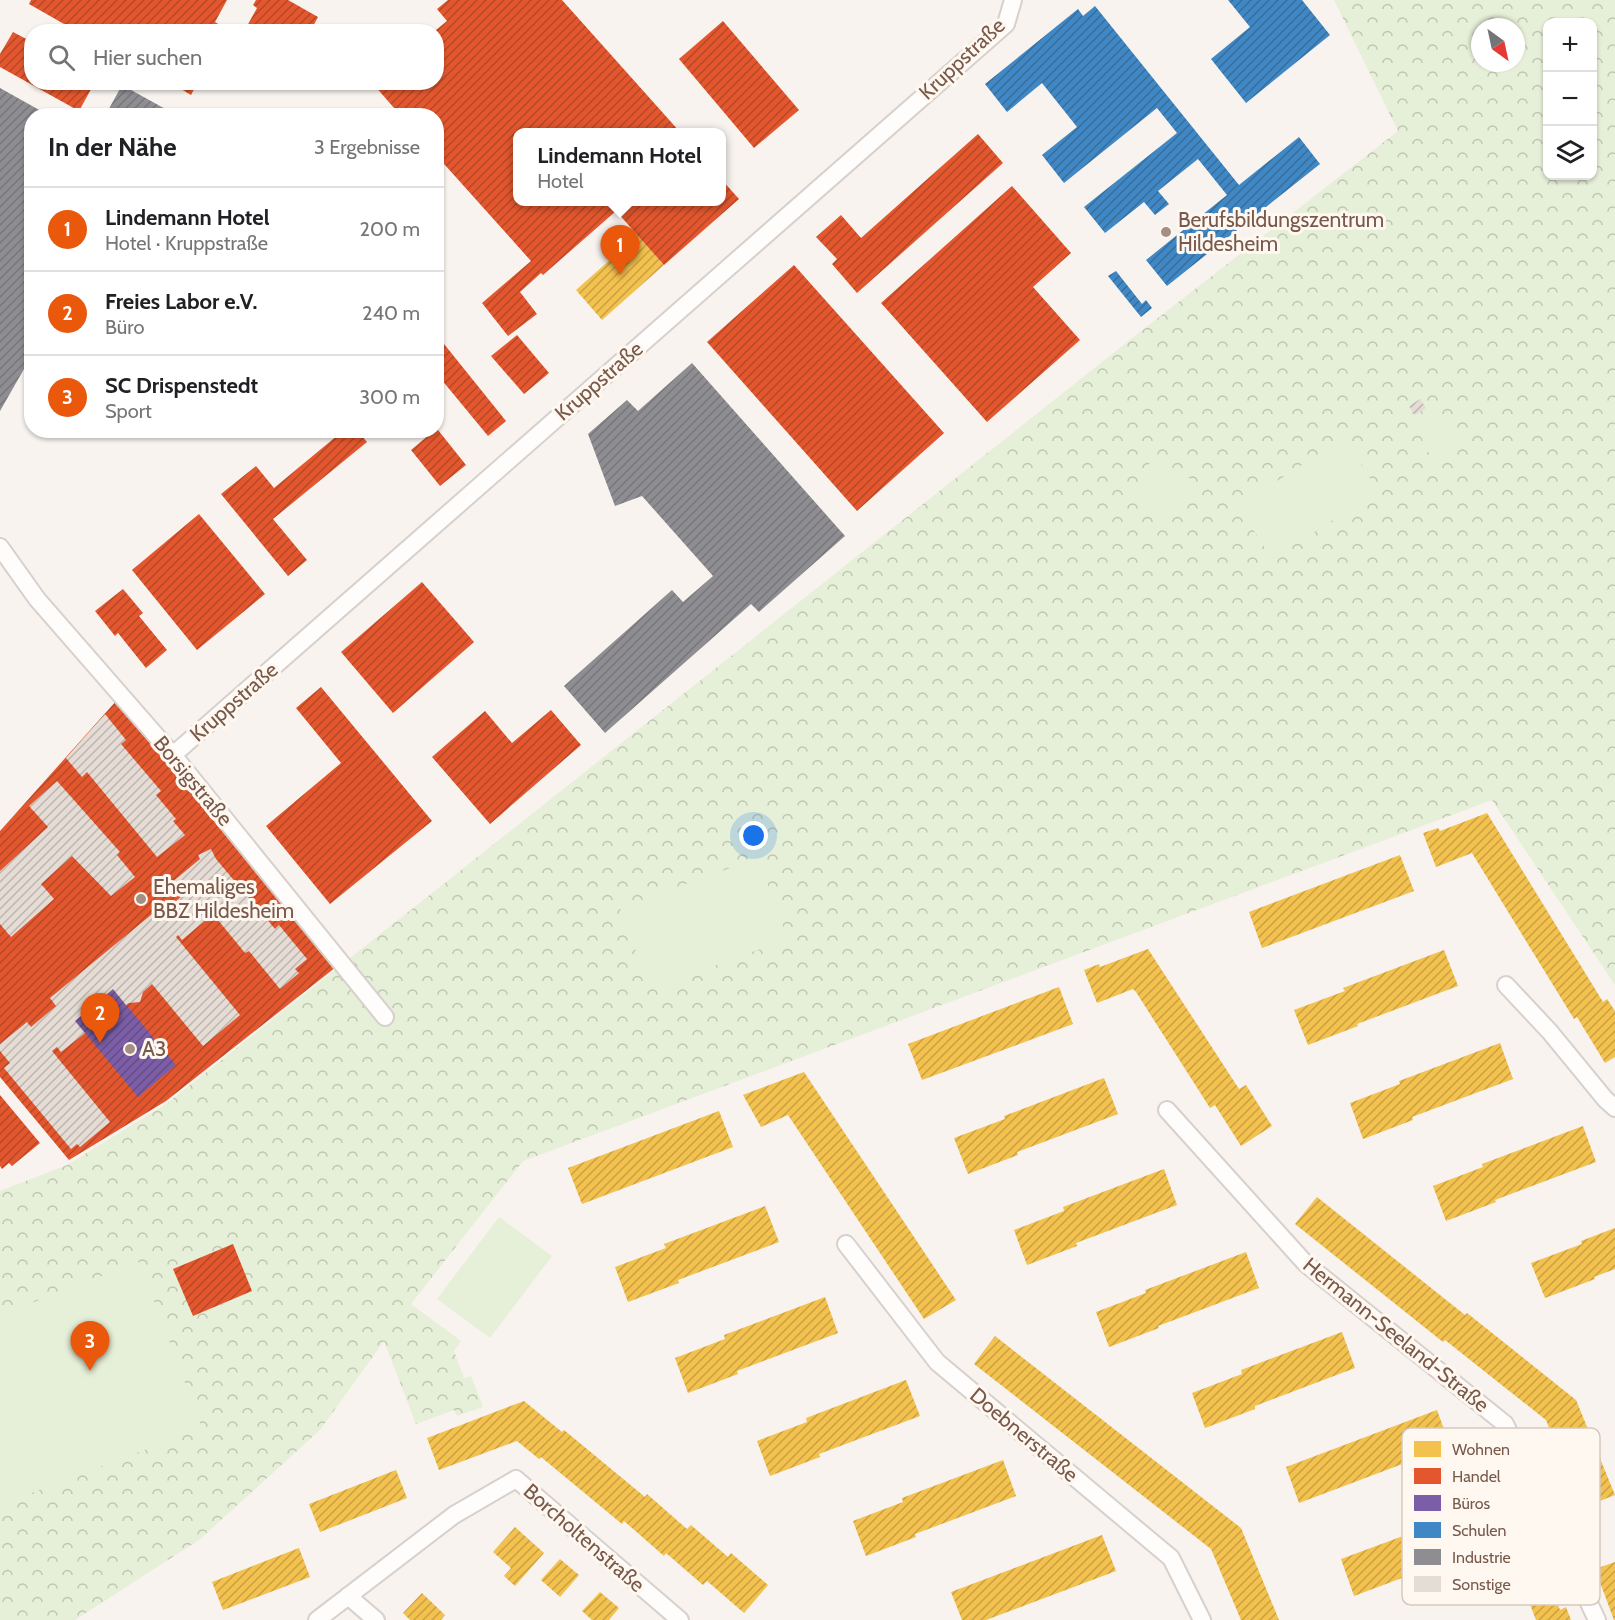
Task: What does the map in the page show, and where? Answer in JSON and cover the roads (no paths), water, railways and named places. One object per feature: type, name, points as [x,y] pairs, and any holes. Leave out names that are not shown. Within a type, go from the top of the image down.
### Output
[{"type":"street","name":"Kruppstraße","points":[[173,755],[1006,24],[1013,0]]},
{"type":"street","name":"Borsigstraße","points":[[0,547],[37,599],[173,755],[385,1017]]},
{"type":"street","points":[[1506,985],[1615,1108]]},
{"type":"street","name":"Hermann-Seeland-Straße","points":[[1167,1110],[1306,1264],[1505,1424],[1507,1428]]},
{"type":"street","name":"Doebnerstraße","points":[[846,1244],[937,1362],[1171,1558],[1203,1620]]},
{"type":"street","name":"Borcholtenstraße","points":[[348,1596],[454,1515],[516,1479],[680,1620]]},
{"type":"street","points":[[317,1620],[348,1596],[376,1620]]},
{"type":"street","name":"Hermann-Seeland-Straße","points":[[1590,1605],[1597,1620]]},
{"type":"place","name":"Berufsbildungszentrum Hildesheim","points":[[1166,232]]},
{"type":"place","name":"Lindemann Hotel","points":[[620,275]]},
{"type":"place","name":"Ehemaliges BBZ Hildesheim","points":[[141,899]]},
{"type":"place","name":"Freies Labor e.V.","points":[[100,1043]]},
{"type":"place","name":"A3","points":[[130,1049]]},
{"type":"place","name":"SC Drispenstedt","points":[[90,1371]]}]
